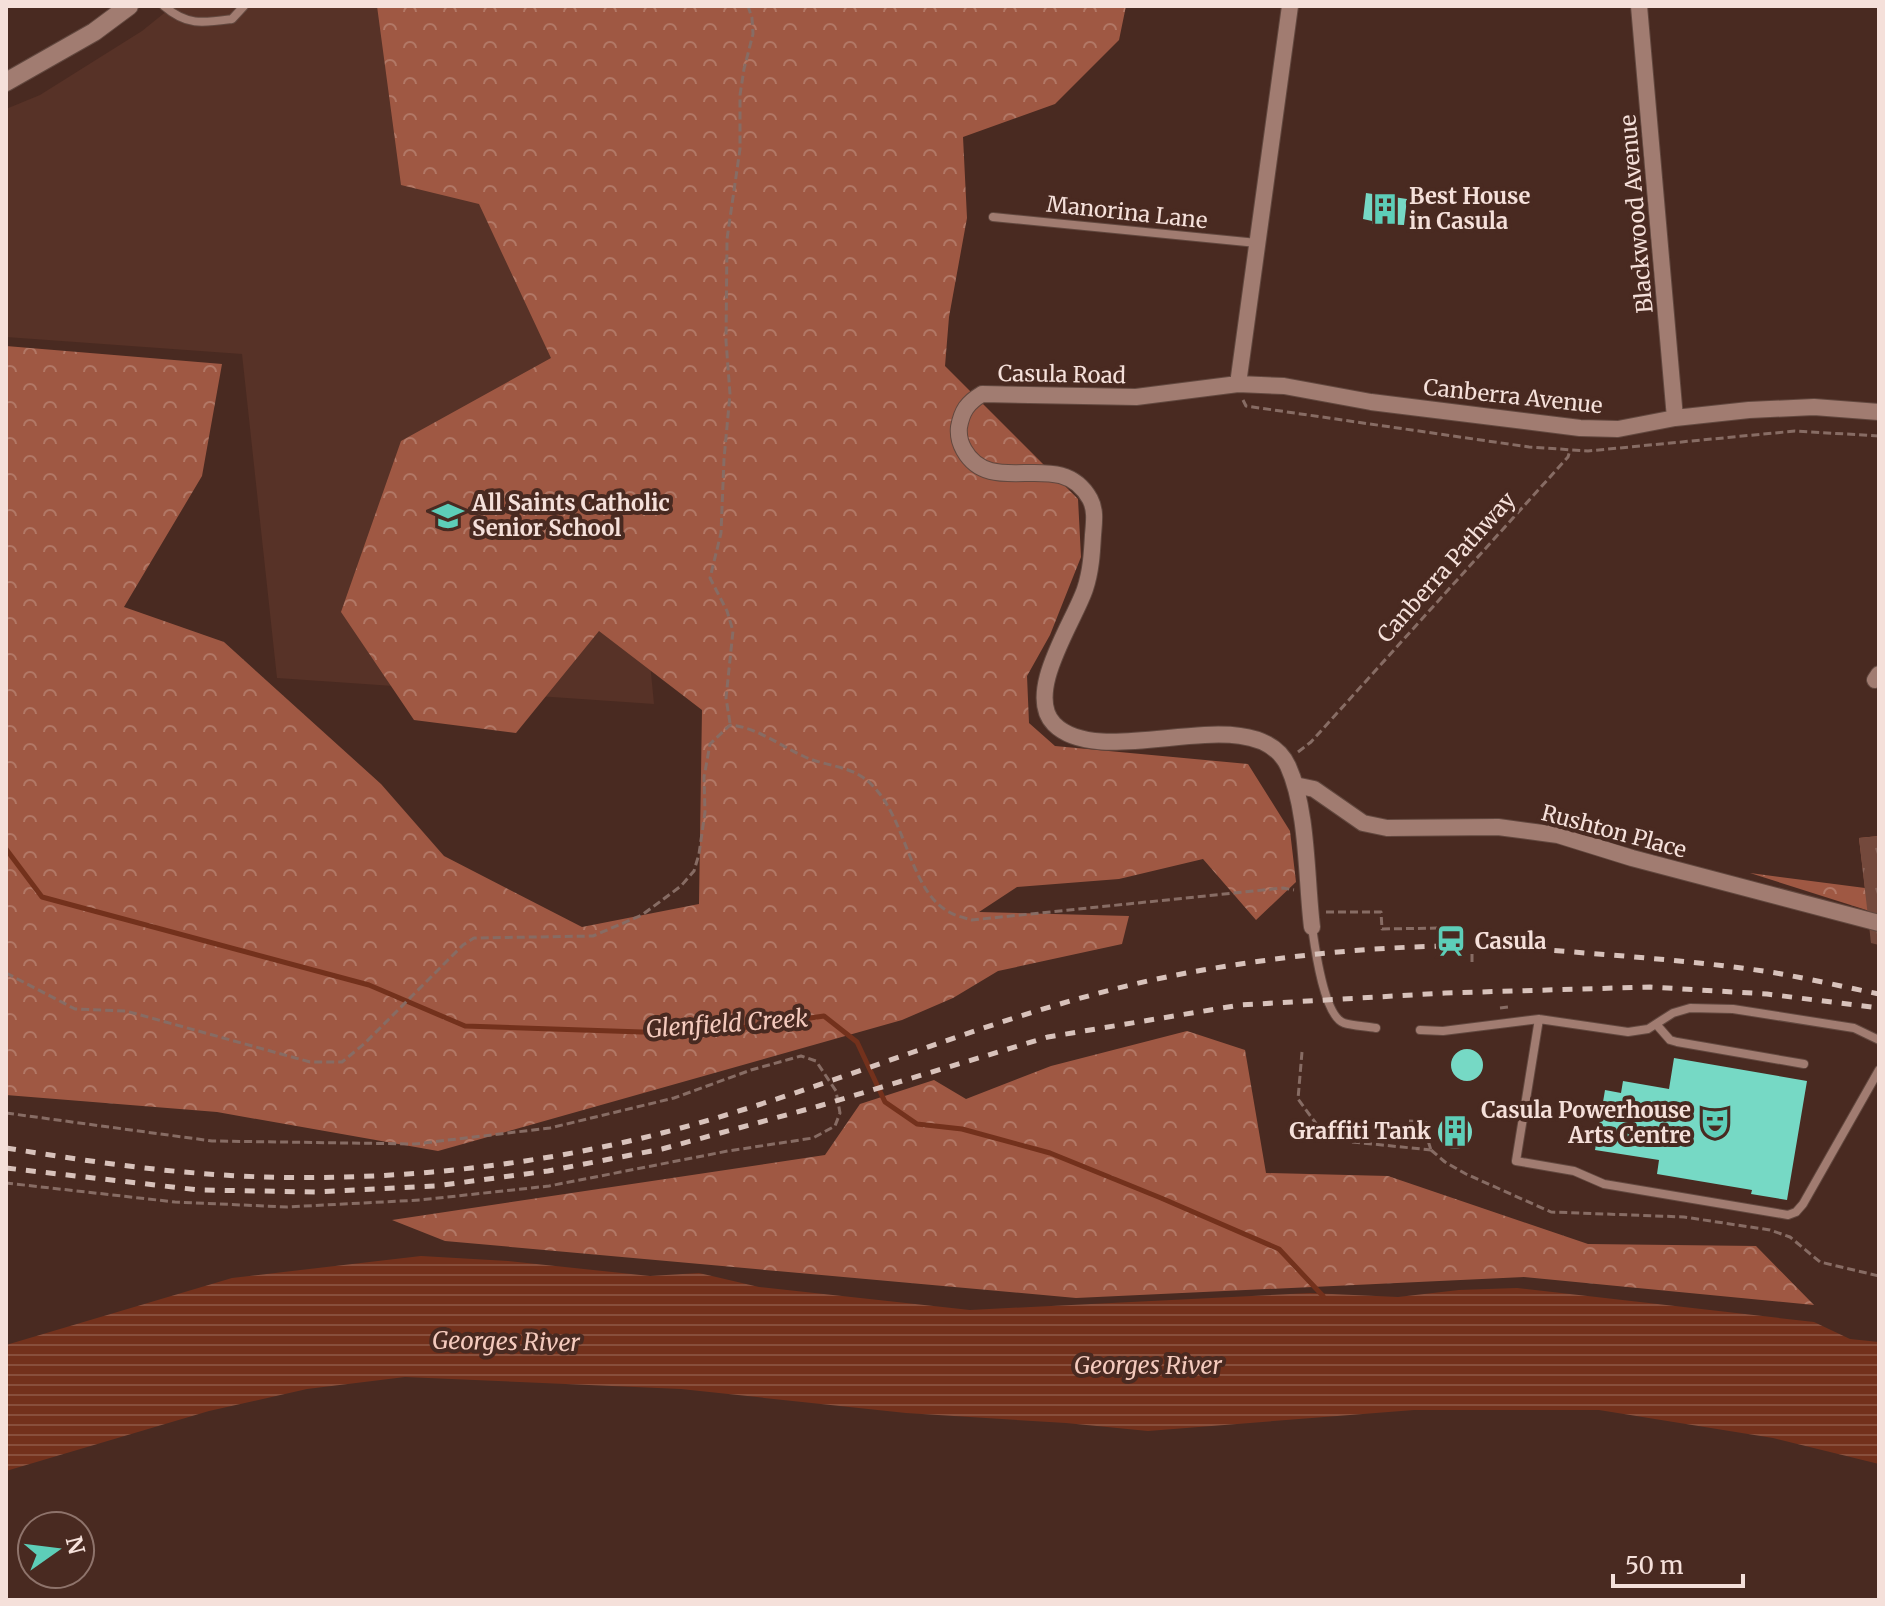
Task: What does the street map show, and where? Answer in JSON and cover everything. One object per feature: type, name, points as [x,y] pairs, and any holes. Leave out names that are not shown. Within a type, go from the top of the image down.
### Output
[{"type":"street","points":[[6,82],[94,32],[129,6]]},
{"type":"street","points":[[1238,384],[1290,6]]},
{"type":"street","name":"Blackwood Avenue","points":[[1639,6],[1675,418]]},
{"type":"street","name":"Canberra Avenue","points":[[1238,384],[1284,386],[1371,402],[1580,428],[1618,429],[1675,418],[1814,407],[1879,412]]},
{"type":"street","name":"Casula Road","points":[[1238,384],[1136,397],[982,394],[962,412],[959,433],[962,447],[972,464],[981,469],[1054,473],[1068,477],[1080,485],[1094,508],[1089,575],[1044,685],[1044,701],[1054,724],[1077,737],[1106,740],[1162,740],[1232,733],[1270,746],[1286,762]]},
{"type":"street","points":[[1286,762],[1295,785],[1312,927]]},
{"type":"street","name":"Rushton Place","points":[[1295,785],[1314,789],[1363,823],[1387,828],[1498,827],[1558,835],[1632,858],[1879,923]]},
{"type":"lane","points":[[164,6],[182,20],[207,22],[232,19],[244,6]]},
{"type":"lane","name":"Manorina Lane","points":[[993,217],[1258,243]]},
{"type":"lane","points":[[1312,927],[1330,1010],[1343,1023],[1376,1028]]},
{"type":"lane","points":[[1420,1030],[1443,1031],[1539,1019],[1628,1032],[1648,1029],[1681,1009],[1733,1009],[1854,1028],[1879,1040]]},
{"type":"lane","points":[[1539,1019],[1516,1161],[1574,1171],[1604,1184],[1788,1215],[1803,1204],[1879,1070]]},
{"type":"lane","points":[[1656,1024],[1670,1040],[1677,1042],[1804,1064]]},
{"type":"path","points":[[730,725],[726,698],[733,631],[727,611],[710,578],[721,533],[730,394],[726,341],[727,239],[740,149],[740,95],[753,34],[748,6]]},
{"type":"path","points":[[1238,384],[1246,406],[1529,447],[1588,451],[1795,431],[1879,436]]},
{"type":"path","name":"Canberra Pathway","points":[[1286,762],[1311,742],[1568,457],[1570,450]]},
{"type":"path","points":[[730,725],[754,731],[807,758],[835,764],[868,781],[882,795],[895,817],[920,880],[933,899],[948,912],[972,920],[1160,899],[1283,888],[1293,890]]},
{"type":"path","points":[[6,973],[75,1009],[126,1011],[310,1062],[342,1062],[463,945],[474,938],[593,936],[642,915],[681,886],[694,871],[699,854],[705,812],[704,777],[710,744],[730,725]]},
{"type":"path","points":[[1323,912],[1381,912],[1382,929],[1441,928]]},
{"type":"path","points":[[1472,952],[1472,962]]},
{"type":"path","points":[[1500,1008],[1508,1007]]},
{"type":"path","points":[[1302,1052],[1298,1099],[1323,1133],[1343,1141],[1431,1150]]},
{"type":"path","points":[[6,1113],[212,1141],[415,1144],[550,1128],[674,1098],[751,1070],[801,1056],[816,1061],[823,1071],[836,1091],[840,1113],[830,1131],[813,1138],[728,1151],[549,1186],[420,1200],[287,1207],[175,1202],[6,1183]]},
{"type":"path","points":[[1409,1121],[1425,1122],[1431,1150],[1445,1162],[1551,1212],[1684,1217],[1770,1230],[1790,1237],[1820,1262],[1879,1276]]},
{"type":"shaded area","name":"All Saints Catholic Senior School","points":[[173,6],[520,6],[603,171],[654,704],[277,678],[242,354],[6,337],[6,109],[40,95],[142,31]]},
{"type":"green space","points":[[377,6],[1126,6],[1119,40],[1055,104],[963,137],[967,218],[949,317],[945,366],[1078,499],[1081,557],[1050,635],[1027,676],[1029,723],[1055,746],[1248,764],[1290,831],[1296,882],[1256,920],[1203,859],[1119,879],[1017,887],[979,912],[1129,916],[1122,944],[998,971],[953,998],[902,1020],[438,1151],[217,1112],[6,1095],[6,346],[222,364],[202,476],[124,607],[224,642],[381,784],[444,856],[582,927],[699,904],[702,710],[599,631],[516,733],[414,720],[341,612],[401,441],[551,358],[479,204],[401,185]]},
{"type":"green space","points":[[1879,836],[1879,914],[1750,873],[1865,888],[1859,838]]},
{"type":"green space","points":[[1879,836],[1879,945],[1871,943],[1859,838]]},
{"type":"green space","points":[[1187,1031],[1245,1050],[1266,1173],[1388,1176],[1588,1244],[1756,1246],[1814,1305],[1524,1277],[1076,1298],[445,1241],[392,1220],[825,1155],[860,1104],[934,1080],[966,1099],[1051,1066]]},
{"type":"water","name":"Georges River","points":[[421,1256],[508,1261],[650,1276],[699,1273],[759,1287],[970,1310],[1310,1293],[1398,1297],[1517,1288],[1814,1322],[1850,1339],[1879,1342],[1879,1464],[1773,1438],[1599,1410],[1414,1410],[1148,1431],[906,1413],[681,1389],[405,1377],[307,1389],[209,1411],[6,1471],[6,1345],[232,1278]]},
{"type":"building","name":"Best House in Casula","points":[[1366,193],[1407,199],[1404,225],[1372,224],[1372,221],[1363,219]]},
{"type":"building","name":"Graffiti Tank","points":[[1467,1049],[1478,1054],[1483,1065],[1478,1076],[1467,1081],[1456,1076],[1451,1065],[1456,1054]]},
{"type":"building","name":"Casula Powerhouse Arts Centre","points":[[1674,1058],[1807,1081],[1787,1200],[1751,1194],[1752,1190],[1657,1174],[1659,1160],[1595,1150],[1605,1090],[1621,1093],[1623,1081],[1669,1089]]},
{"type":"building","name":"Graffiti Tank","points":[[1455,1115],[1467,1120],[1472,1132],[1467,1144],[1455,1149],[1443,1144],[1438,1132],[1443,1120]]},
{"type":"waterway","name":"Glenfield Creek","points":[[6,849],[42,897],[369,985],[465,1026],[642,1032],[733,1029],[824,1016],[857,1042],[885,1102],[917,1124],[962,1129],[1050,1153],[1161,1198],[1279,1249],[1323,1296]]},
{"type":"railway","points":[[6,1148],[148,1168],[253,1177],[371,1176],[490,1166],[606,1146],[730,1114],[998,1023],[1134,984],[1234,965],[1358,950],[1451,946],[1633,957],[1776,973],[1879,994]]},
{"type":"railway","points":[[6,1168],[199,1190],[316,1192],[435,1186],[548,1171],[662,1149],[819,1106],[1048,1037],[1240,1005],[1445,993],[1650,987],[1767,994],[1879,1008]]},
{"type":"place","name":"Best House in Casula","points":[[1385,209]]},
{"type":"place","name":"All Saints Catholic Senior School","points":[[448,516]]},
{"type":"place","name":"Casula","points":[[1451,941]]},
{"type":"place","name":"Casula Powerhouse Arts Centre","points":[[1715,1123]]},
{"type":"place","name":"Graffiti Tank","points":[[1455,1131]]}]
